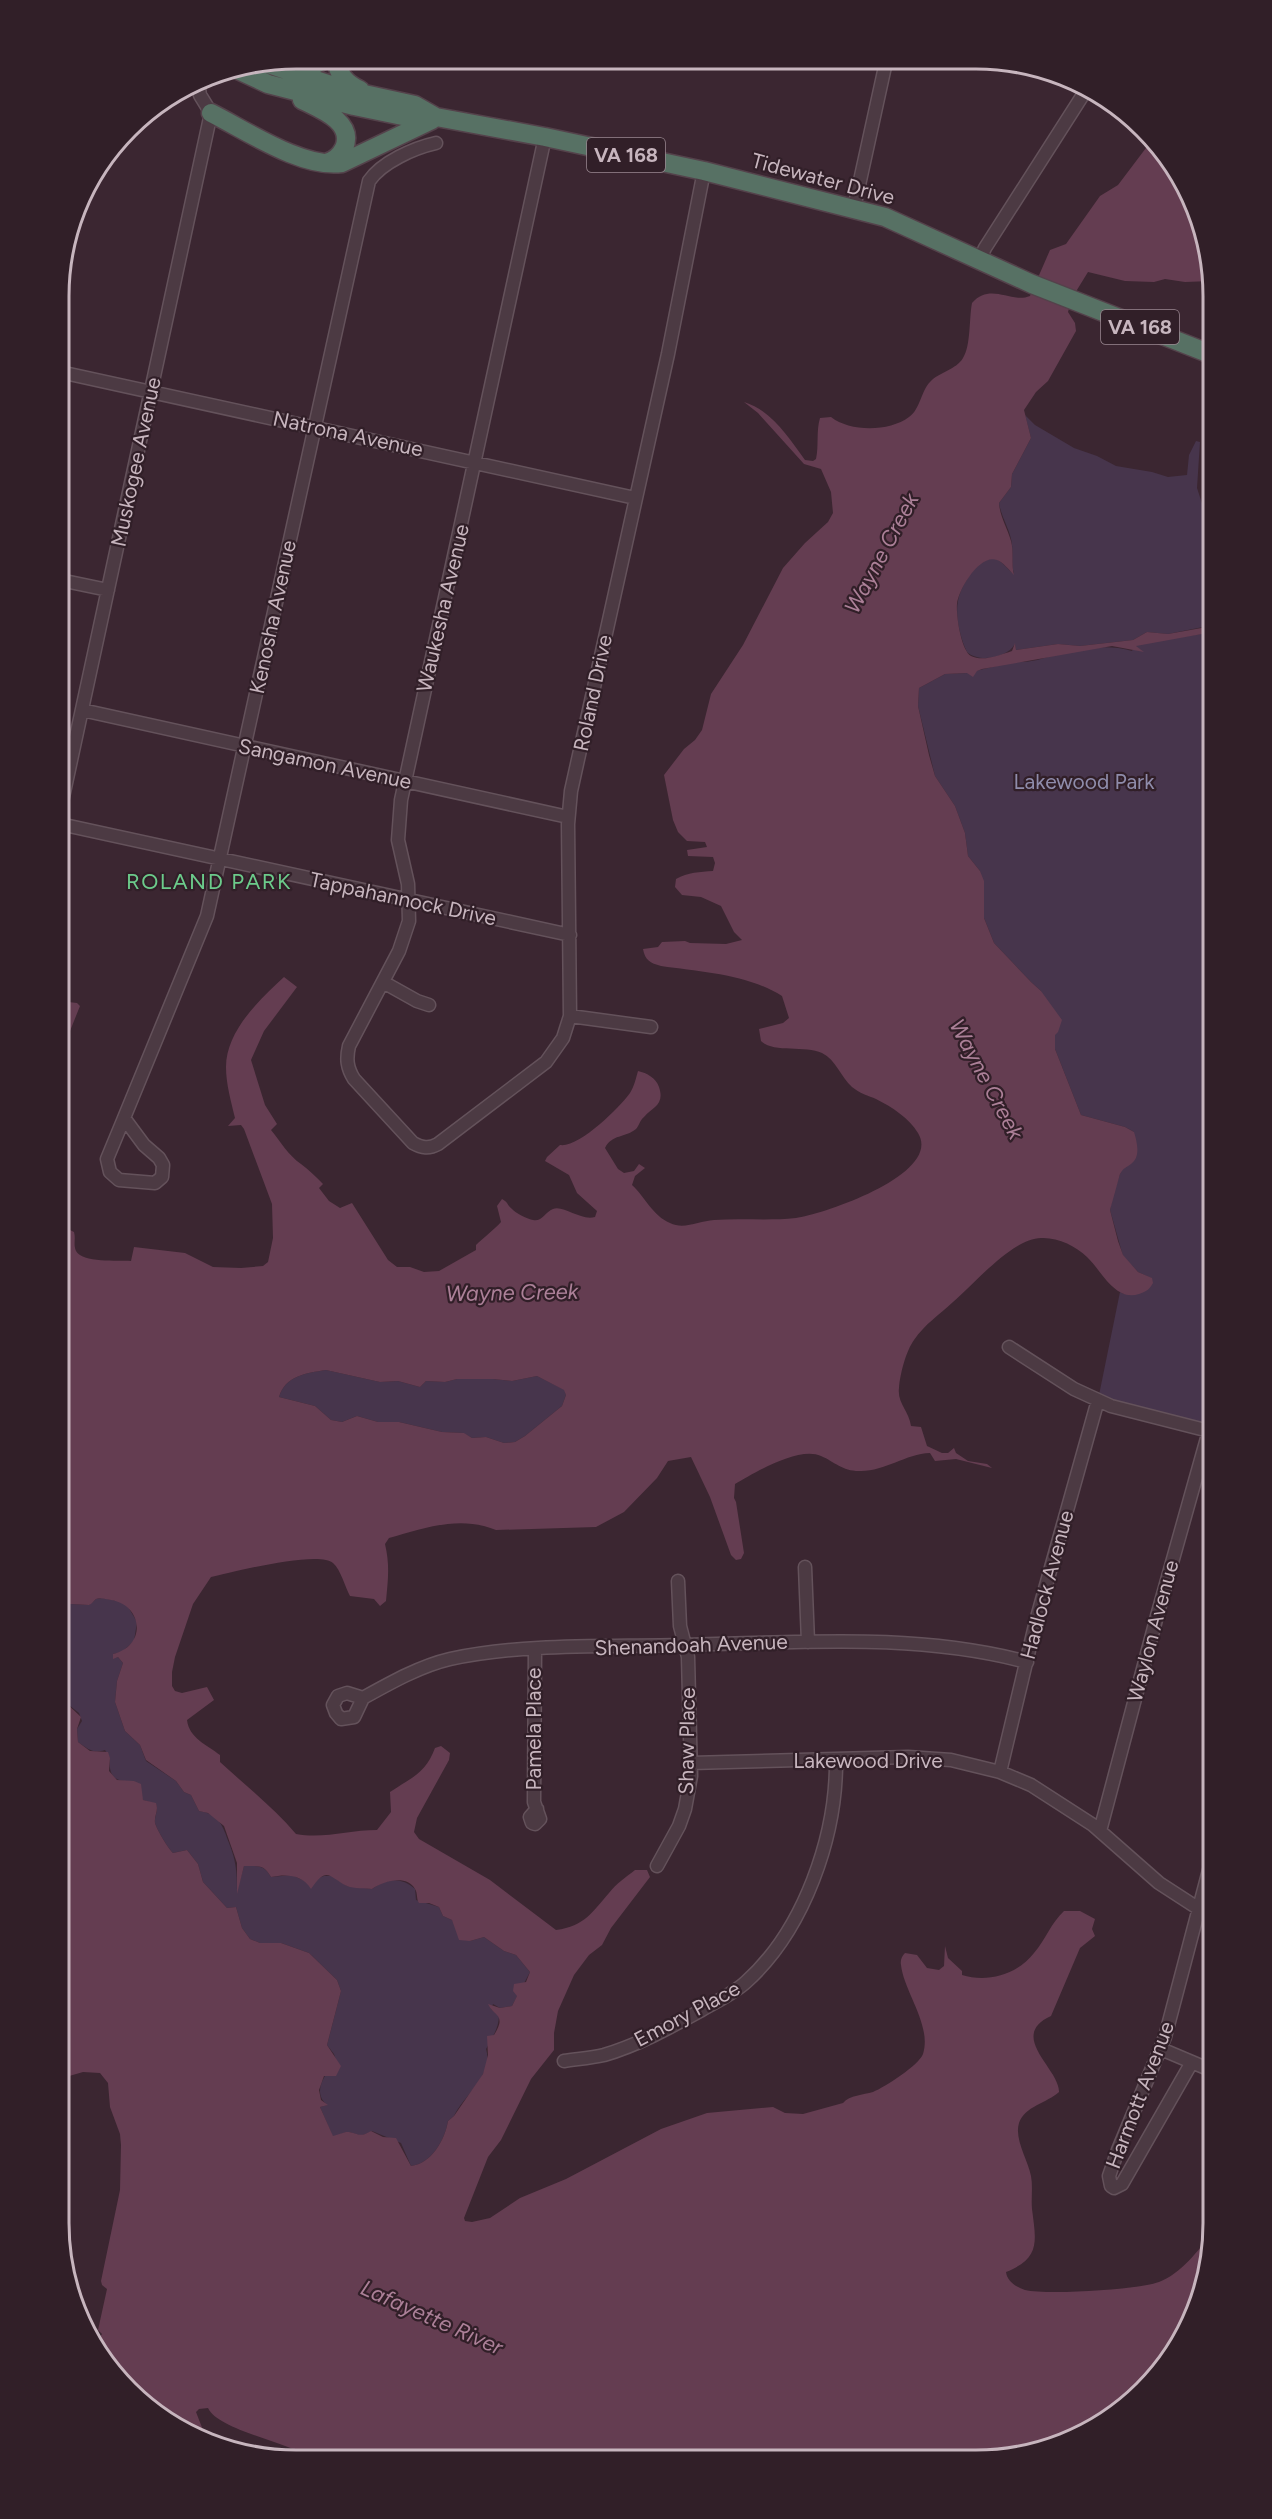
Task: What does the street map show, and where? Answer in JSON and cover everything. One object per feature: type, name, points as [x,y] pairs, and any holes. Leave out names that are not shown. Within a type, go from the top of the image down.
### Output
[{"type":"highway","points":[[271,72],[307,69]]},
{"type":"highway","points":[[340,69],[344,80],[375,97]]},
{"type":"highway","points":[[271,72],[338,121],[346,139],[345,147],[336,159],[325,163]]},
{"type":"highway","name":"Tidewater Drive","points":[[271,72],[415,105],[436,117]]},
{"type":"highway","name":"Tidewater Drive","points":[[271,72],[412,118],[436,117],[545,137],[704,171],[885,217],[1032,284],[1203,351]]},
{"type":"highway","points":[[211,113],[305,161],[325,163],[342,163],[436,117]]},
{"type":"street","points":[[854,208],[884,69]]},
{"type":"street","points":[[199,90],[211,113]]},
{"type":"street","points":[[980,261],[985,248],[1083,95]]},
{"type":"street","name":"Muskogee Avenue","points":[[69,770],[211,113]]},
{"type":"street","name":"Waukesha Avenue","points":[[420,1147],[413,1143],[354,1079],[348,1068],[346,1057],[405,936],[410,900],[398,840],[398,820],[404,781],[476,462],[545,137]]},
{"type":"street","name":"Kenosha Avenue","points":[[124,1118],[134,1133],[163,1165],[162,1177],[155,1183],[119,1179],[110,1172],[107,1159],[124,1118],[201,935],[216,877],[218,858],[245,746],[369,180],[378,170],[419,147],[436,143]]},
{"type":"street","name":"Roland Drive","points":[[420,1147],[427,1148],[438,1144],[546,1062],[563,1038],[570,1017],[568,817],[571,792],[668,354],[704,171]]},
{"type":"street","name":"Natrona Avenue","points":[[69,374],[635,498]]},
{"type":"street","points":[[69,582],[108,590]]},
{"type":"street","name":"Sangamon Avenue","points":[[82,711],[568,817]]},
{"type":"street","name":"Tappahannock Drive","points":[[69,826],[570,935]]},
{"type":"street","points":[[382,982],[429,1005]]},
{"type":"street","points":[[570,1017],[651,1027]]},
{"type":"street","points":[[1009,1347],[1058,1379],[1098,1400],[1203,1430]]},
{"type":"street","name":"Hadlock Avenue","points":[[1000,1772],[1067,1506],[1098,1400]]},
{"type":"street","name":"Waylon Avenue","points":[[1100,1831],[1162,1595],[1203,1459]]},
{"type":"street","points":[[806,1567],[808,1642]]},
{"type":"street","name":"Shaw Place","points":[[657,1866],[679,1826],[690,1791],[688,1657],[680,1626],[678,1581]]},
{"type":"street","name":"Shenandoah Avenue","points":[[363,1698],[395,1680],[449,1660],[535,1649],[871,1640],[942,1644],[1027,1662]]},
{"type":"street","name":"Pamela Place","points":[[535,1649],[534,1802],[537,1809]]},
{"type":"street","name":"Lakewood Drive","points":[[691,1762],[930,1758],[978,1765],[1038,1789],[1100,1831],[1159,1883],[1203,1913]]},
{"type":"street","name":"Emory Place","points":[[564,2061],[603,2055],[662,2032],[737,1990],[762,1966],[785,1935],[808,1892],[823,1852],[835,1804],[836,1759]]},
{"type":"street","name":"Harmott Avenue","points":[[1192,2062],[1122,2184],[1119,2187],[1111,2186],[1108,2176],[1161,2049],[1203,1892]]},
{"type":"street","points":[[1161,2049],[1203,2067]]},
{"type":"green space","points":[[1025,415],[1035,425],[1074,448],[1116,466],[1168,477],[1187,475],[1189,455],[1196,441],[1200,442],[1197,488],[1203,506],[1203,627],[1168,634],[1147,632],[1133,640],[1080,646],[1058,644],[1016,650],[1015,644],[1006,653],[985,658],[967,652],[960,634],[957,613],[959,595],[971,573],[989,559],[998,560],[1014,574],[1011,540],[999,503],[1011,487],[1012,474],[1031,438]]},
{"type":"green space","name":"Lakewood Park","points":[[1203,634],[1203,1428],[1098,1400],[1120,1292],[1124,1294],[1151,1278],[1138,1272],[1123,1256],[1110,1210],[1134,1132],[1125,1127],[1081,1115],[1055,1049],[1055,1035],[1041,991],[994,943],[984,918],[980,871],[968,856],[965,833],[955,806],[935,776],[918,706],[919,688],[945,674],[967,673],[1017,661],[1033,661],[1087,649],[1105,647],[1142,651],[1135,646]]},
{"type":"green space","points":[[326,1370],[380,1382],[398,1381],[420,1387],[426,1381],[493,1379],[512,1381],[537,1376],[565,1390],[566,1395],[562,1406],[525,1436],[515,1442],[504,1443],[486,1437],[472,1438],[463,1433],[442,1432],[399,1422],[378,1422],[357,1416],[342,1422],[331,1420],[315,1406],[279,1397],[291,1380],[304,1374]]},
{"type":"green space","points":[[96,1599],[118,1601],[127,1605],[137,1622],[134,1641],[122,1652],[113,1654],[113,1658],[118,1657],[123,1663],[117,1681],[115,1702],[125,1731],[140,1745],[146,1761],[176,1781],[184,1792],[191,1795],[199,1811],[212,1815],[220,1822],[235,1861],[237,1891],[244,1866],[263,1868],[271,1877],[292,1875],[307,1882],[324,1876],[332,1876],[347,1886],[372,1889],[389,1881],[404,1882],[415,1889],[416,1900],[439,1907],[443,1916],[452,1920],[470,1941],[484,1937],[504,1951],[516,1955],[530,1972],[512,2006],[500,2008],[493,2004],[491,2009],[499,2015],[499,2020],[486,2049],[486,2067],[477,2084],[448,2121],[444,2136],[436,2150],[425,2161],[411,2166],[401,2143],[372,2131],[361,2135],[347,2132],[333,2137],[320,2107],[327,2105],[322,2100],[320,2088],[336,2060],[327,2045],[341,1991],[337,1980],[309,1953],[281,1943],[260,1943],[250,1939],[242,1928],[236,1907],[227,1908],[203,1882],[198,1864],[187,1850],[173,1853],[168,1847],[155,1823],[156,1804],[143,1800],[134,1781],[122,1781],[114,1777],[110,1769],[110,1758],[105,1750],[94,1751],[78,1742],[77,1729],[82,1721],[79,1713],[69,1705],[69,1605],[89,1605]]},
{"type":"water","points":[[1147,146],[1173,182],[1186,209],[1199,252],[1203,281],[1165,279],[1154,282],[1125,281],[1088,272],[1072,298],[1068,312],[1075,323],[1076,331],[1048,381],[1036,392],[1024,410],[1031,438],[1012,474],[1011,487],[999,503],[1012,545],[1014,575],[997,560],[990,559],[977,567],[958,598],[960,632],[967,652],[976,658],[992,657],[1012,651],[1015,643],[1016,650],[1058,644],[1080,646],[1133,640],[1147,632],[1168,634],[1203,628],[1203,634],[1136,646],[1144,652],[1112,646],[982,669],[977,671],[973,677],[967,673],[945,674],[919,688],[918,706],[935,776],[955,806],[965,833],[968,856],[980,871],[984,881],[984,918],[994,943],[1041,991],[1062,1020],[1055,1035],[1055,1049],[1081,1115],[1125,1127],[1134,1132],[1136,1157],[1120,1174],[1110,1210],[1123,1255],[1138,1272],[1152,1278],[1152,1285],[1139,1294],[1123,1293],[1109,1283],[1083,1253],[1072,1246],[1047,1238],[1030,1240],[1018,1245],[994,1263],[923,1329],[908,1350],[900,1382],[900,1398],[911,1426],[921,1427],[927,1446],[942,1453],[948,1453],[954,1448],[956,1453],[968,1461],[987,1464],[992,1468],[956,1459],[935,1461],[930,1453],[912,1456],[868,1471],[843,1468],[821,1456],[812,1454],[790,1457],[735,1484],[734,1498],[744,1553],[741,1559],[736,1560],[731,1555],[710,1497],[691,1457],[668,1461],[657,1478],[624,1512],[596,1527],[496,1530],[456,1523],[429,1527],[389,1538],[385,1544],[388,1566],[386,1601],[380,1606],[374,1599],[350,1596],[336,1566],[325,1560],[294,1560],[211,1577],[193,1604],[175,1657],[172,1686],[175,1691],[182,1693],[207,1687],[214,1700],[187,1720],[191,1732],[199,1741],[220,1755],[220,1762],[296,1834],[327,1835],[377,1830],[391,1812],[390,1792],[417,1774],[427,1763],[435,1748],[441,1746],[450,1753],[449,1760],[417,1818],[414,1832],[419,1839],[490,1880],[556,1930],[581,1922],[635,1870],[647,1870],[650,1877],[611,1928],[602,1945],[589,1955],[574,1975],[558,2011],[554,2050],[531,2079],[501,2140],[488,2157],[464,2218],[465,2221],[472,2222],[490,2218],[520,2198],[566,2179],[661,2129],[707,2113],[773,2107],[785,2113],[803,2114],[873,2092],[909,2070],[923,2054],[924,2032],[901,1965],[901,1958],[905,1953],[917,1955],[927,1968],[939,1970],[944,1966],[945,1946],[948,1958],[962,1971],[962,1975],[982,1978],[1002,1975],[1027,1960],[1064,1911],[1080,1911],[1095,1919],[1092,1929],[1095,1936],[1080,1948],[1051,2016],[1039,2024],[1034,2033],[1034,2043],[1052,2073],[1059,2092],[1026,2113],[1018,2129],[1018,2136],[1032,2180],[1034,2247],[1025,2261],[1006,2272],[1010,2281],[1025,2290],[1092,2291],[1148,2285],[1175,2273],[1202,2246],[1199,2267],[1186,2310],[1173,2337],[1147,2373],[1126,2394],[1102,2412],[1077,2427],[1049,2438],[1020,2446],[991,2450],[295,2450],[225,2423],[214,2416],[208,2408],[199,2409],[196,2412],[203,2430],[170,2412],[135,2384],[107,2349],[100,2338],[102,2334],[98,2330],[107,2289],[101,2281],[120,2190],[121,2145],[120,2134],[110,2107],[108,2083],[100,2073],[83,2072],[69,2076],[69,1706],[81,1717],[77,1729],[78,1742],[90,1751],[108,1752],[109,1771],[117,1780],[134,1781],[141,1784],[143,1800],[156,1803],[155,1823],[163,1839],[173,1853],[187,1850],[198,1864],[203,1882],[227,1908],[236,1907],[242,1928],[250,1939],[260,1943],[281,1943],[309,1953],[337,1980],[341,1991],[327,2045],[341,2066],[336,2076],[324,2076],[319,2090],[321,2100],[328,2105],[320,2107],[333,2136],[346,2132],[363,2135],[371,2131],[383,2137],[396,2138],[411,2166],[425,2161],[436,2150],[444,2136],[448,2121],[454,2116],[483,2074],[488,2055],[487,2036],[494,2035],[499,2023],[498,2017],[488,2004],[500,2008],[512,2006],[517,1996],[513,1991],[514,1984],[526,1982],[530,1972],[516,1955],[504,1951],[484,1937],[470,1941],[459,1940],[452,1920],[443,1916],[439,1907],[429,1903],[419,1903],[415,1889],[411,1884],[401,1880],[388,1882],[372,1889],[356,1888],[325,1875],[311,1889],[298,1878],[271,1877],[263,1868],[244,1866],[237,1894],[237,1863],[224,1826],[208,1813],[199,1811],[191,1795],[184,1792],[176,1781],[146,1760],[140,1745],[125,1731],[115,1702],[117,1681],[123,1663],[118,1657],[113,1659],[113,1654],[124,1650],[132,1643],[136,1635],[135,1617],[122,1603],[103,1598],[96,1599],[89,1605],[69,1605],[69,1230],[74,1232],[76,1251],[80,1255],[93,1259],[131,1261],[134,1247],[185,1253],[213,1267],[263,1266],[268,1262],[273,1238],[272,1204],[244,1129],[241,1125],[228,1126],[235,1118],[226,1067],[232,1041],[238,1029],[255,1006],[284,977],[297,987],[264,1031],[251,1060],[265,1105],[277,1124],[271,1130],[293,1157],[323,1184],[319,1188],[329,1201],[340,1208],[352,1203],[388,1260],[397,1267],[410,1267],[424,1272],[439,1271],[476,1250],[476,1245],[501,1222],[497,1206],[502,1199],[510,1208],[533,1220],[539,1220],[550,1210],[557,1208],[584,1217],[595,1217],[597,1211],[577,1193],[569,1175],[545,1161],[560,1145],[568,1144],[588,1134],[608,1117],[630,1093],[638,1071],[656,1081],[660,1093],[659,1102],[643,1118],[636,1129],[611,1140],[605,1148],[618,1169],[624,1173],[634,1171],[639,1164],[645,1168],[635,1176],[632,1185],[659,1216],[675,1225],[714,1220],[786,1219],[810,1215],[877,1189],[898,1177],[913,1163],[921,1148],[918,1133],[900,1113],[852,1087],[831,1060],[822,1053],[807,1049],[773,1047],[761,1041],[759,1029],[783,1023],[789,1018],[782,996],[739,978],[661,966],[647,958],[643,949],[658,947],[662,942],[726,944],[742,940],[734,932],[721,906],[701,897],[682,895],[675,887],[676,879],[699,872],[713,871],[715,863],[713,857],[688,856],[687,850],[707,847],[705,842],[687,841],[678,832],[673,820],[664,775],[702,730],[711,694],[743,645],[783,568],[828,522],[833,513],[831,492],[821,469],[804,464],[758,413],[744,402],[763,411],[771,418],[805,460],[816,459],[820,418],[831,417],[859,428],[881,428],[901,422],[916,410],[930,382],[960,362],[966,353],[972,303],[986,294],[1016,298],[1030,296],[1050,250],[1066,244],[1100,196],[1118,185]],"holes":[[[326,1370],[380,1382],[398,1381],[420,1387],[426,1381],[445,1382],[457,1379],[512,1381],[537,1376],[564,1390],[566,1395],[562,1406],[525,1436],[515,1442],[504,1443],[486,1437],[472,1438],[464,1433],[442,1432],[399,1422],[378,1422],[357,1416],[342,1422],[331,1420],[315,1406],[279,1397],[291,1380],[304,1374]]]},
{"type":"water","points":[[69,1002],[77,1003],[80,1006],[69,1034]]},
{"type":"district","name":"ROLAND PARK","points":[[209,881]]},
{"type":"water label","name":"Wayne Creek","points":[[881,553]]},
{"type":"water label","name":"Wayne Creek","points":[[987,1079]]},
{"type":"water label","name":"Wayne Creek","points":[[512,1292]]},
{"type":"water label","name":"Lafayette River","points":[[432,2317]]}]
